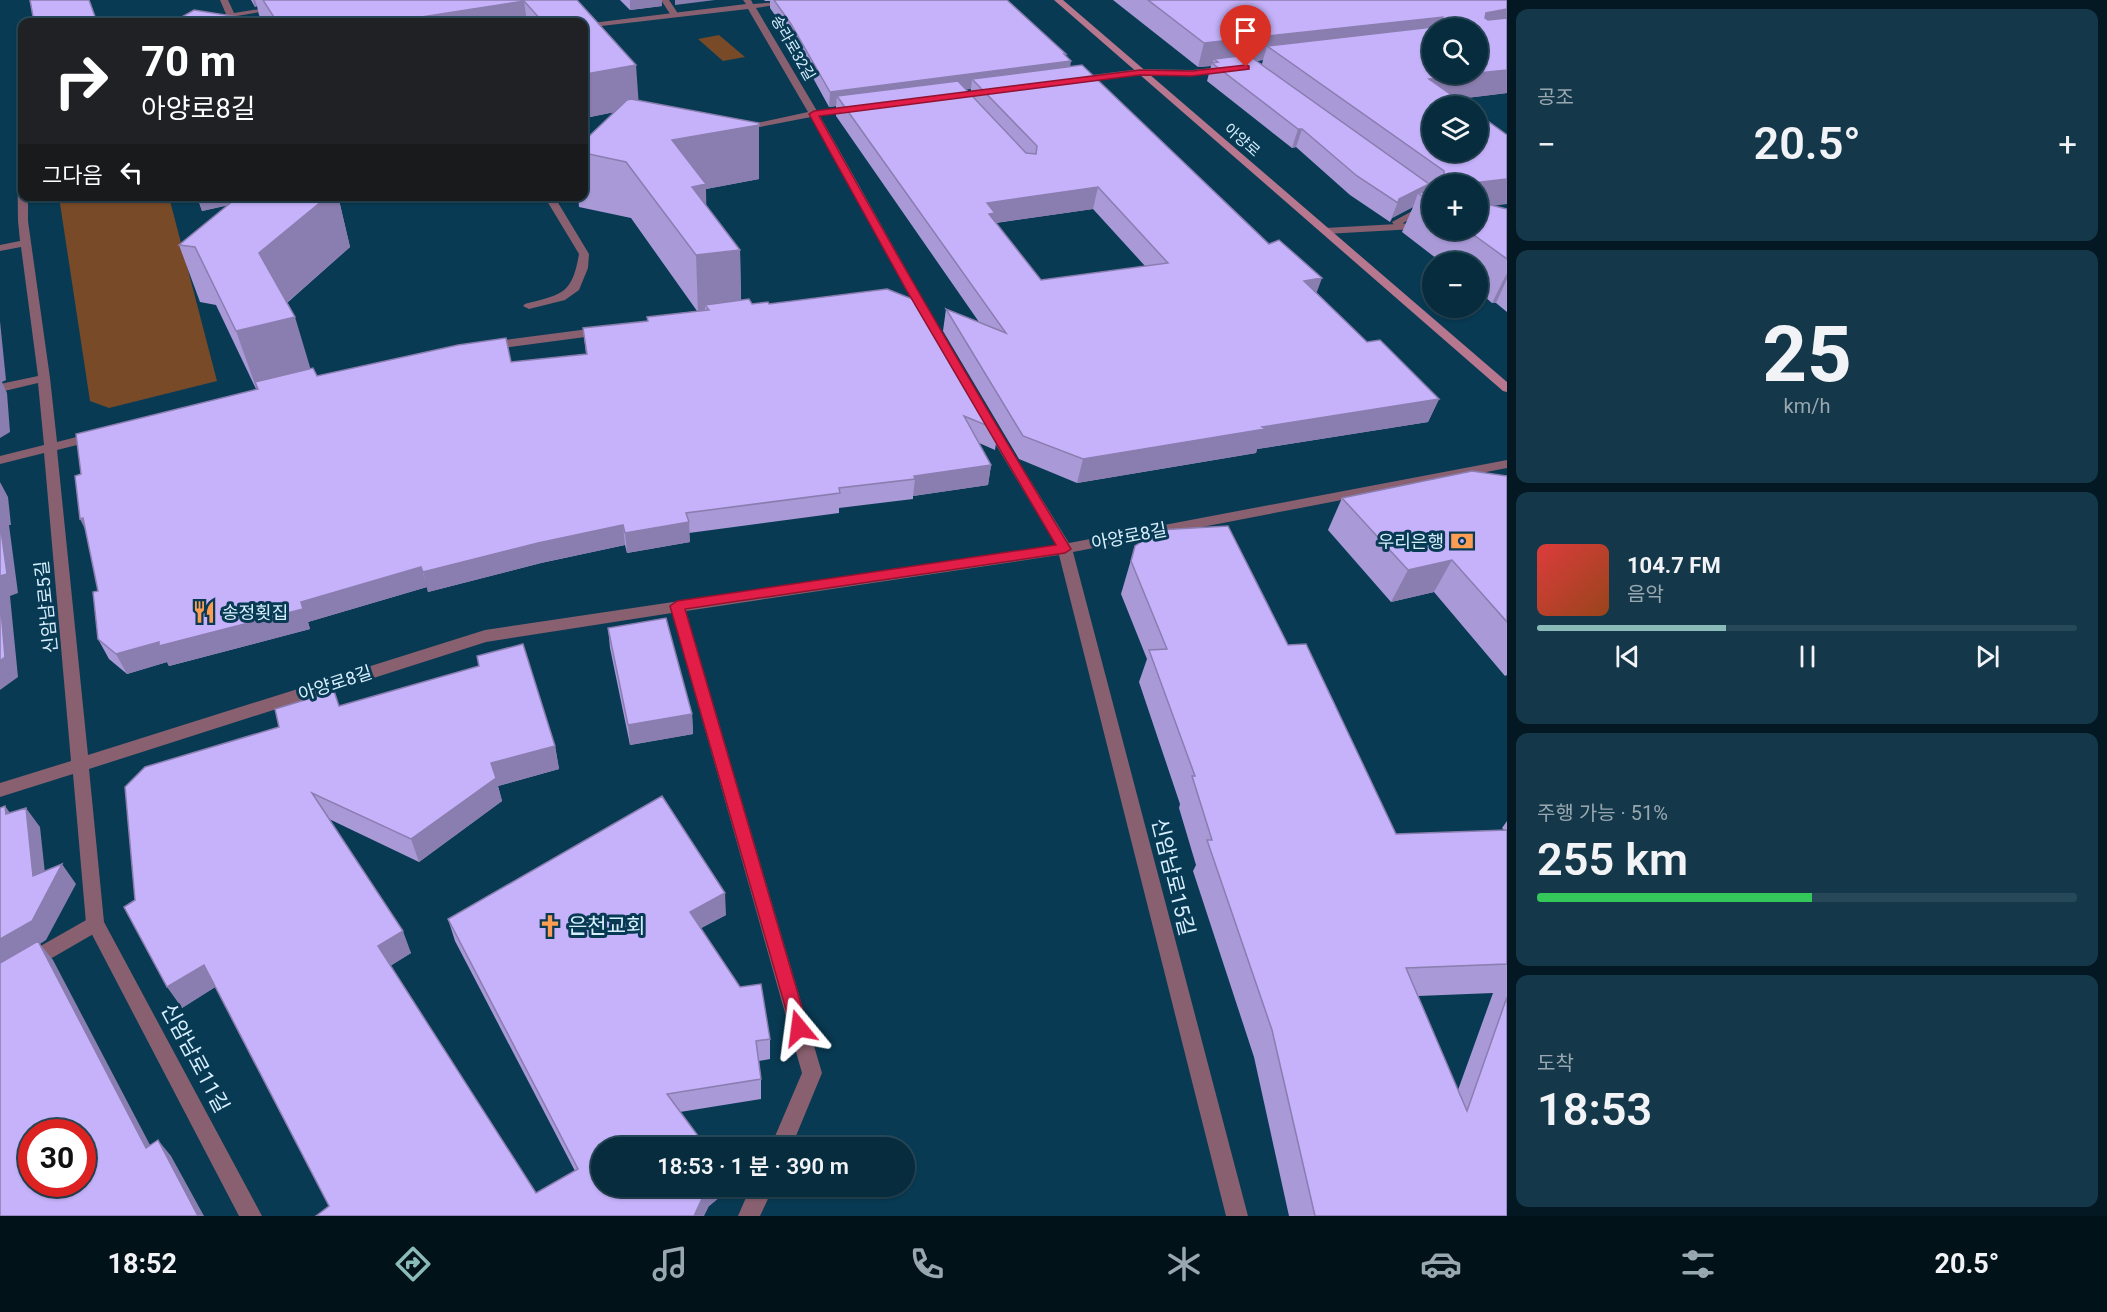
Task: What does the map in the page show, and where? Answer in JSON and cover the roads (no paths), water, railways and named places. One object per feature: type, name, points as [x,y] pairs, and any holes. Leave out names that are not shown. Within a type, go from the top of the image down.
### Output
[{"type":"main road","name":"아양로","points":[[1058,0],[1507,388]]},
{"type":"street","points":[[224,0],[231,15]]},
{"type":"street","points":[[665,0],[675,15]]},
{"type":"street","points":[[588,26],[749,3],[804,0]]},
{"type":"street","name":"송라로32길","points":[[749,3],[814,114],[906,292],[935,331]]},
{"type":"street","points":[[213,18],[286,7]]},
{"type":"street","points":[[1060,82],[1140,72],[1192,73],[1240,68]]},
{"type":"street","points":[[723,131],[814,114],[869,107]]},
{"type":"street","name":"신암남로5길","points":[[23,201],[23,221],[44,378],[82,764]]},
{"type":"street","points":[[529,306],[561,298],[575,288],[582,268],[584,254],[552,201]]},
{"type":"street","points":[[1401,227],[1397,222],[1422,208]]},
{"type":"street","points":[[1324,231],[1422,228]]},
{"type":"street","points":[[0,249],[26,243]]},
{"type":"street","points":[[480,347],[618,330]]},
{"type":"street","points":[[0,388],[44,378]]},
{"type":"street","points":[[982,411],[1065,549]]},
{"type":"street","points":[[0,460],[109,433]]},
{"type":"street","name":"아양로8길","points":[[0,790],[485,636],[1065,549],[1507,464]]},
{"type":"street","name":"신암남로15길","points":[[1065,549],[1237,1216]]},
{"type":"street","points":[[677,606],[812,1073],[785,1137]]},
{"type":"street","name":"신암남로11길","points":[[82,764],[95,923],[251,1216]]},
{"type":"street","points":[[0,979],[95,923]]},
{"type":"street","points":[[749,1216],[758,1197]]},
{"type":"place","name":"우리은행","points":[[1462,541]]},
{"type":"place","name":"송정횟집","points":[[204,612]]},
{"type":"place","name":"은천교회","points":[[550,926]]}]
